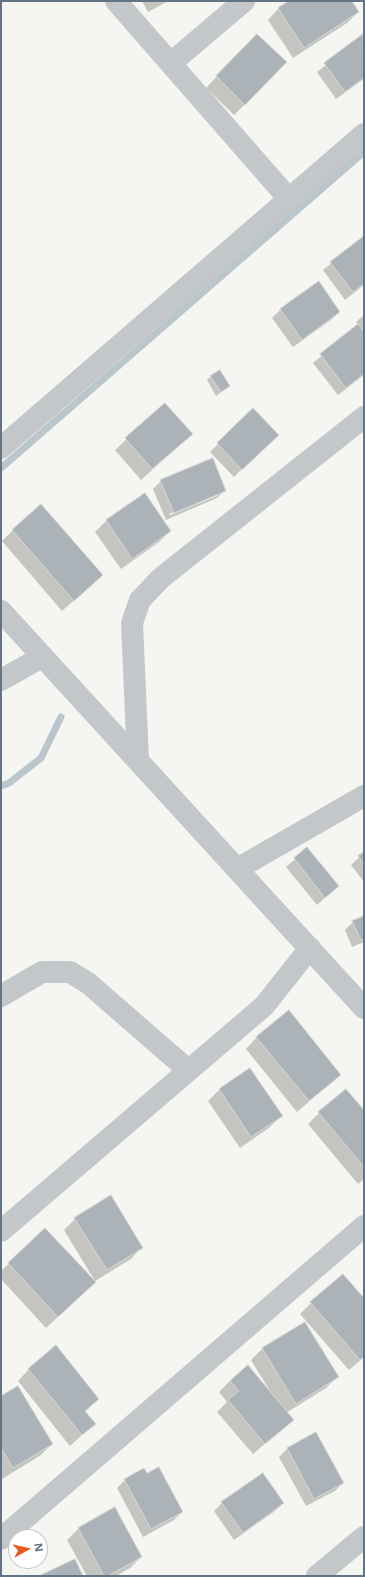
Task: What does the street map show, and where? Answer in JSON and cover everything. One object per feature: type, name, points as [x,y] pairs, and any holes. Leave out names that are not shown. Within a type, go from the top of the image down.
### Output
[{"type":"street","points":[[116,1],[289,199]]},
{"type":"street","points":[[171,63],[244,1]]},
{"type":"street","points":[[1,448],[364,134]]},
{"type":"street","points":[[138,761],[132,623],[140,600],[161,578],[364,418]]},
{"type":"street","points":[[1,611],[364,1008]]},
{"type":"street","points":[[1,680],[42,657]]},
{"type":"street","points":[[237,869],[364,796]]},
{"type":"street","points":[[1,1231],[264,1006],[310,948]]},
{"type":"street","points":[[1,996],[42,972],[70,972],[88,983],[188,1070]]},
{"type":"street","points":[[1,1539],[364,1226]]},
{"type":"street","points":[[325,1574],[364,1537]]},
{"type":"building","points":[[289,1],[352,1],[359,12],[304,48],[278,8]]},
{"type":"building","points":[[257,34],[287,62],[245,105],[216,76]]},
{"type":"building","points":[[363,34],[364,78],[345,92],[324,63]]},
{"type":"building","points":[[364,236],[364,284],[353,292],[330,262]]},
{"type":"building","points":[[319,281],[340,312],[302,340],[280,309]]},
{"type":"building","points":[[358,324],[364,332],[364,374],[346,388],[320,354]]},
{"type":"building","points":[[220,370],[230,386],[221,392],[210,376]]},
{"type":"building","points":[[165,403],[193,434],[152,469],[125,438]]},
{"type":"building","points":[[253,408],[279,435],[242,470],[217,443]]},
{"type":"building","points":[[213,458],[226,491],[174,513],[160,480]]},
{"type":"building","points":[[145,493],[171,531],[132,559],[106,520]]},
{"type":"building","points":[[41,504],[103,575],[74,601],[12,530]]},
{"type":"building","points":[[307,847],[339,886],[325,898],[294,858]]},
{"type":"building","points":[[364,852],[364,864],[358,856]]},
{"type":"building","points":[[364,916],[364,939],[361,940],[352,921]]},
{"type":"building","points":[[289,1010],[341,1075],[309,1101],[256,1037]]},
{"type":"building","points":[[250,1068],[283,1116],[251,1137],[219,1089]]},
{"type":"building","points":[[346,1089],[364,1110],[364,1167],[318,1112]]},
{"type":"building","points":[[111,1195],[143,1248],[107,1270],[74,1218]]},
{"type":"building","points":[[45,1228],[96,1282],[58,1317],[8,1263]]},
{"type":"building","points":[[343,1274],[364,1298],[364,1357],[360,1360],[310,1302]]},
{"type":"building","points":[[305,1322],[339,1377],[296,1404],[262,1348]]},
{"type":"building","points":[[56,1345],[99,1399],[85,1411],[96,1424],[82,1435],[28,1369]]},
{"type":"building","points":[[248,1365],[294,1420],[265,1444],[228,1400],[239,1391],[230,1381]]},
{"type":"building","points":[[18,1386],[53,1444],[13,1468],[1,1448],[1,1396]]},
{"type":"building","points":[[316,1432],[344,1483],[314,1499],[287,1448]]},
{"type":"building","points":[[159,1467],[183,1512],[151,1529],[124,1479],[144,1468],[147,1473]]},
{"type":"building","points":[[263,1473],[284,1503],[243,1533],[221,1502]]},
{"type":"building","points":[[115,1507],[142,1557],[108,1576],[104,1576],[78,1528]]},
{"type":"building","points":[[75,1559],[83,1576],[39,1576]]},
{"type":"waterway","points":[[1,468],[364,152]]},
{"type":"waterway","points":[[1,786],[9,783],[41,758],[61,717]]}]
